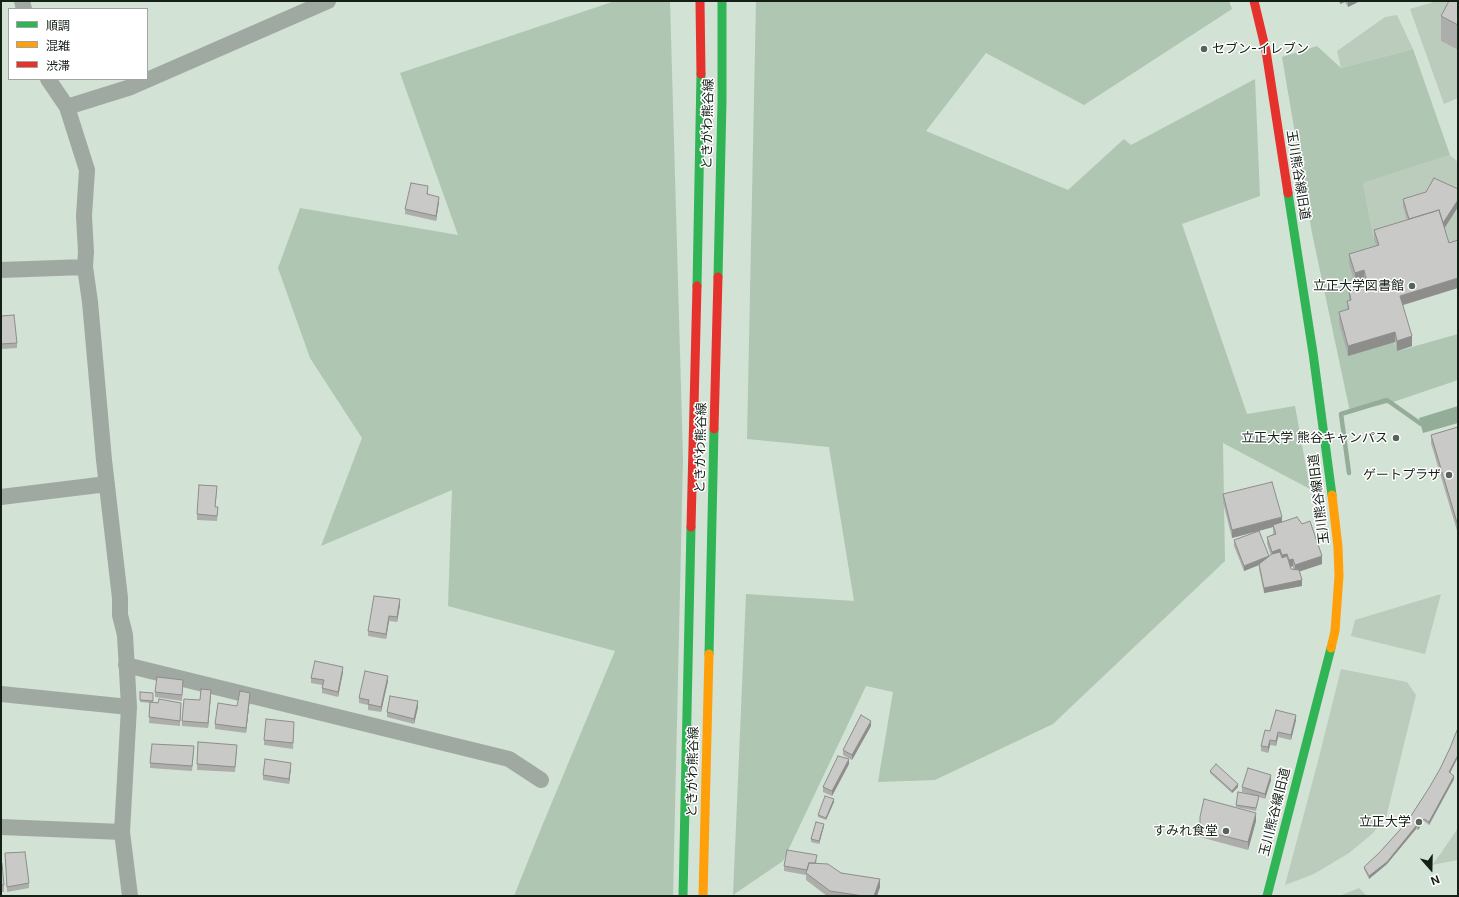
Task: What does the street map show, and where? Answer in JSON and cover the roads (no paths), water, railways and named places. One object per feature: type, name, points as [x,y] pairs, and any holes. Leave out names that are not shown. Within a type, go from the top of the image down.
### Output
[{"type":"main road","name":"ときがわ熊谷線","points":[[683,896],[700,111],[700,1]]},
{"type":"main road","name":"ときがわ熊谷線","points":[[703,896],[722,101],[722,1]]},
{"type":"main road","name":"玉川熊谷線旧道","points":[[1254,1],[1266,51],[1313,353],[1334,511],[1338,547],[1339,576],[1337,610],[1333,637],[1267,896]]},
{"type":"street","points":[[148,80],[328,1]]},
{"type":"street","points":[[49,80],[67,107],[87,170],[84,216],[86,252],[85,267],[90,302],[107,484],[120,598],[120,615],[125,635],[129,706],[122,832],[130,896]]},
{"type":"street","points":[[67,107],[131,87],[147,80]]},
{"type":"street","points":[[1,270],[85,267]]},
{"type":"street","points":[[1,497],[107,484]]},
{"type":"street","points":[[126,665],[509,759],[541,780]]},
{"type":"street","points":[[1,694],[129,706]]},
{"type":"street","points":[[1,827],[122,832]]},
{"type":"waterway","points":[[1349,473],[1341,414],[1387,400],[1421,424],[1426,422]]},
{"type":"place","name":"セブン-イレブン","points":[[1204,49]]},
{"type":"place","name":"立正大学図書館","points":[[1412,286]]},
{"type":"place","name":"立正大学 熊谷キャンパス","points":[[1396,438]]},
{"type":"place","name":"ゲートプラザ","points":[[1449,475]]},
{"type":"place","name":"立正大学","points":[[1419,822]]},
{"type":"place","name":"すみれ食堂","points":[[1226,831]]}]
